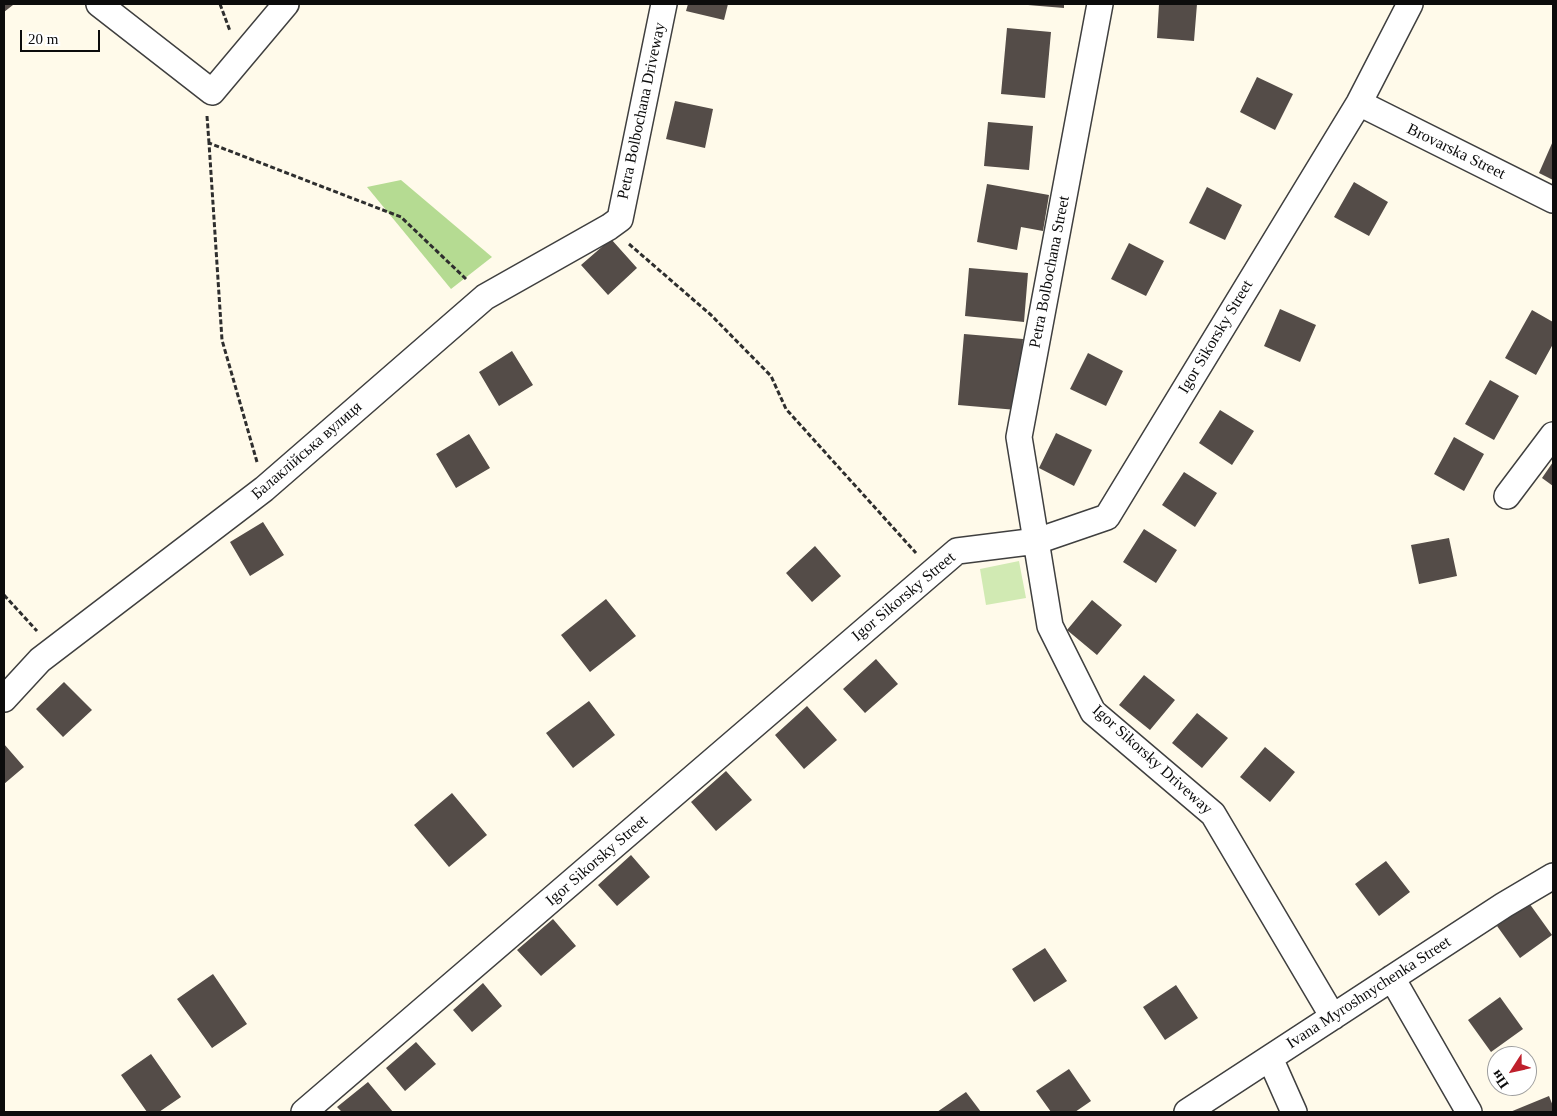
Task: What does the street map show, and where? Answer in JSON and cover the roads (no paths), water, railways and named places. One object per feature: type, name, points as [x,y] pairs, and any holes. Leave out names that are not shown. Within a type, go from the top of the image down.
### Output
[{"type":"street","points":[[99,4],[212,92],[286,4]]},
{"type":"street","name":"Petra Bolbochana Driveway","points":[[615,223],[664,4]]},
{"type":"street","name":"Petra Bolbochana Street","points":[[1037,541],[1019,437],[1100,4]]},
{"type":"street","name":"Igor Sikorsky Street","points":[[304,1112],[957,551],[1037,541],[1107,517],[1359,104],[1410,4]]},
{"type":"street","name":"Brovarska Street","points":[[1359,104],[1553,200]]},
{"type":"street","name":"Балаклійська вулиця","points":[[4,699],[40,660],[264,489],[485,297],[615,223]]},
{"type":"street","points":[[1507,496],[1553,436]]},
{"type":"street","name":"Igor Sikorsky Driveway","points":[[1037,541],[1050,626],[1093,712],[1213,814],[1333,1017]]},
{"type":"street","name":"Ivana Myroshnychenka Street","points":[[1187,1112],[1496,910],[1553,876]]},
{"type":"street","points":[[1392,978],[1469,1112]]},
{"type":"street","points":[[1270,1058],[1294,1112]]}]
